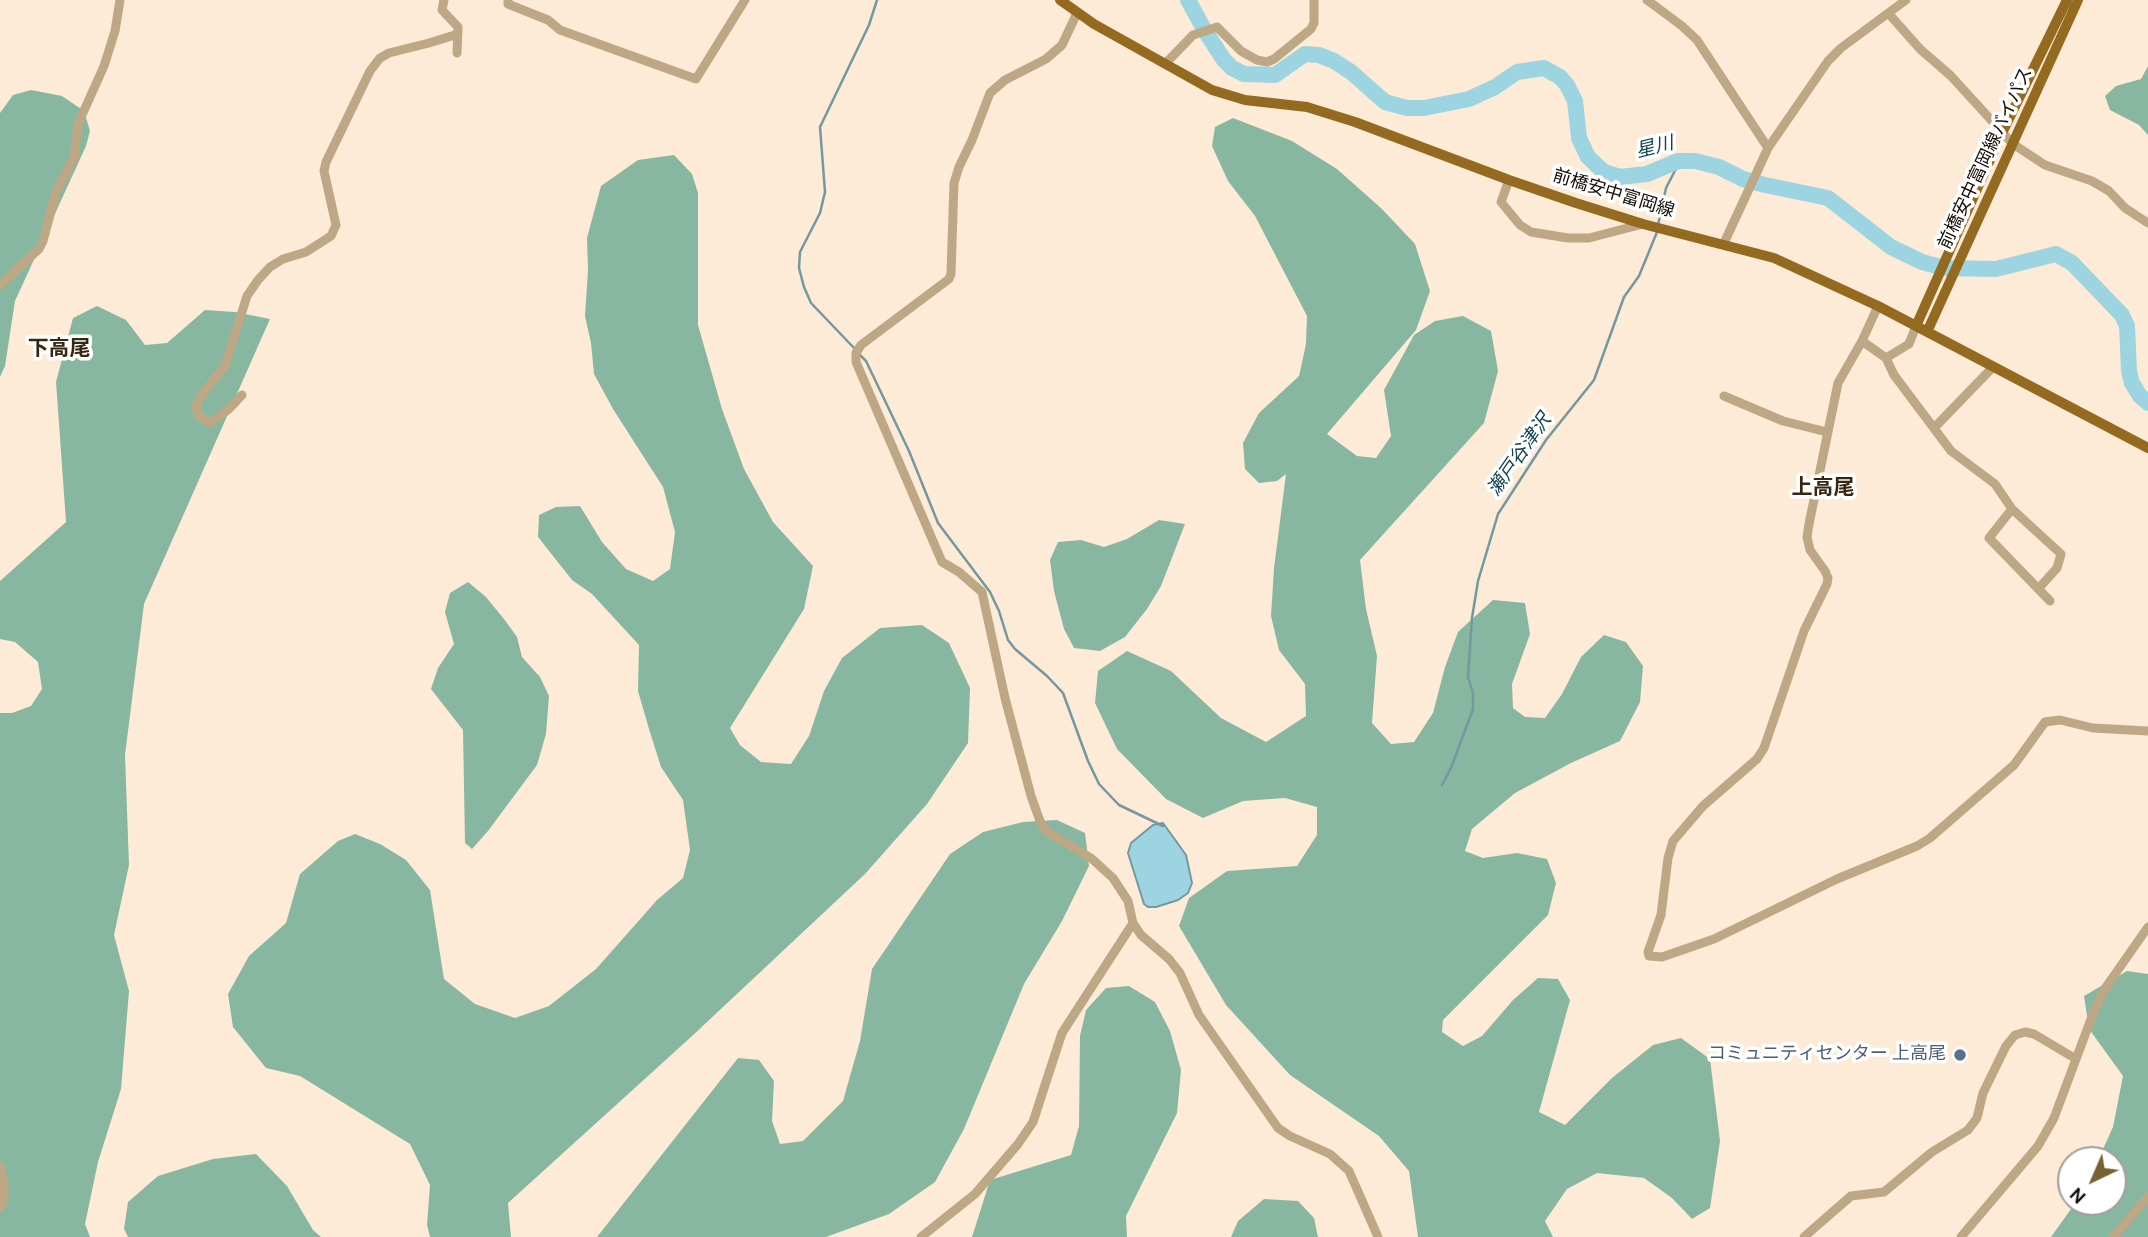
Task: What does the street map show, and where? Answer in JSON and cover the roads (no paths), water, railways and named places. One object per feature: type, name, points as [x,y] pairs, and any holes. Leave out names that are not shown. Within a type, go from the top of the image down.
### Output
[{"type":"main road","name":"前橋安中富岡線","points":[[1060,0],[1077,13],[1220,93],[1245,100],[1307,107],[1355,122],[1509,180],[1643,224],[1774,258],[1878,306],[2148,448]]},
{"type":"main road","name":"前橋安中富岡線バイパス","points":[[1916,326],[2002,134],[2067,0]]},
{"type":"main road","name":"前橋安中富岡線バイパス","points":[[1927,332],[2078,0]]},
{"type":"street","points":[[0,285],[39,249],[43,242],[56,192],[74,158],[78,124],[108,55],[120,0]]},
{"type":"street","points":[[444,0],[442,10],[458,27],[457,53]]},
{"type":"street","points":[[508,0],[511,6],[548,20],[560,30],[696,79],[745,0]]},
{"type":"street","points":[[1165,64],[1193,35],[1217,27],[1241,51],[1258,60],[1267,62],[1274,59],[1311,29],[1314,23],[1314,0]]},
{"type":"street","points":[[1647,0],[1697,40],[1768,148]]},
{"type":"street","points":[[1724,243],[1768,148],[1828,61],[1841,48],[1906,0]]},
{"type":"street","points":[[1077,13],[1062,45],[1046,59],[1005,79],[990,93],[954,183],[951,274],[948,279],[868,340],[855,356],[942,562],[959,572],[982,592],[1005,698],[1040,821],[1046,831],[1091,858],[1113,878],[1128,901],[1133,923],[1141,935],[1169,959],[1180,973],[1199,1015],[1278,1128],[1330,1154],[1349,1171],[1378,1237]]},
{"type":"street","points":[[1889,14],[2013,144],[2045,165],[2092,181],[2109,191],[2125,208],[2148,223]]},
{"type":"street","points":[[242,395],[210,423],[198,415],[196,406],[202,394],[225,366],[247,296],[258,280],[276,263],[306,252],[331,236],[336,225],[324,171],[326,162],[370,71],[380,58],[389,52],[458,34]]},
{"type":"street","points":[[1509,180],[1501,202],[1520,225],[1531,232],[1568,238],[1589,238],[1643,224]]},
{"type":"street","points":[[1878,306],[1838,383],[1807,537],[1810,550],[1828,578],[1827,584],[1804,631],[1764,748],[1756,759],[1703,806],[1673,841],[1668,858],[1661,915],[1649,956],[1662,957],[1714,939],[1837,879],[1930,838],[2014,765],[2045,722],[2060,720],[2093,728],[2148,731]]},
{"type":"street","points":[[1886,358],[1909,344],[1916,326]]},
{"type":"street","points":[[1862,341],[1886,358],[1894,376],[1951,451],[1995,484],[2012,509],[2061,554],[2057,568],[2038,589]]},
{"type":"street","points":[[1934,428],[1993,367]]},
{"type":"street","points":[[1724,397],[1783,421],[1827,432]]},
{"type":"street","points":[[2012,509],[1989,538],[2050,601]]},
{"type":"street","points":[[921,1237],[975,1194],[1018,1144],[1032,1122],[1062,1033],[1133,923]]},
{"type":"street","points":[[1961,1237],[2038,1146],[2054,1118],[2106,987],[2148,927]]},
{"type":"street","points":[[1804,1237],[1850,1196],[1884,1192],[1932,1152],[1968,1130],[1977,1118],[1983,1093],[2006,1046],[2015,1035],[2025,1032],[2034,1034],[2076,1059]]},
{"type":"street","points":[[0,1166],[4,1200],[0,1208]]},
{"type":"street","points":[[2113,1237],[2148,1197]]},
{"type":"water","points":[[1163,823],[1186,855],[1192,883],[1188,893],[1178,900],[1148,907],[1144,904],[1128,853],[1131,843],[1153,825]]},
{"type":"waterway","points":[[855,349],[811,303],[799,268],[800,252],[820,213],[825,192],[820,127],[869,25],[877,0]]},
{"type":"waterway","name":"星川","points":[[1188,0],[1224,60],[1244,74],[1275,75],[1305,54],[1319,55],[1351,72],[1385,102],[1407,108],[1424,108],[1469,99],[1495,87],[1517,72],[1544,68],[1560,77],[1567,85],[1575,101],[1579,138],[1588,157],[1604,172],[1620,177],[1647,174],[1678,161],[1695,161],[1719,167],[1743,179],[1828,198],[1891,247],[1922,262],[1944,268],[1996,269],[2056,254],[2072,263],[2122,315],[2127,326],[2132,383],[2148,403]]},
{"type":"waterway","name":"瀬戸谷津沢","points":[[1658,225],[1666,188],[1680,161]]},
{"type":"waterway","name":"瀬戸谷津沢","points":[[1442,785],[1473,709],[1473,693],[1468,677],[1472,618],[1478,581],[1498,514],[1546,440],[1594,380],[1624,297],[1639,276],[1657,232]]},
{"type":"waterway","points":[[859,354],[866,361],[909,451],[938,523],[990,592],[1008,640],[1063,693],[1099,784],[1119,805],[1163,826]]},
{"type":"place","name":"コミュニティセンター 上高尾","points":[[1960,1055]]},
{"type":"district","name":"下高尾","points":[[59,351]]},
{"type":"district","name":"上高尾","points":[[1823,490]]}]
